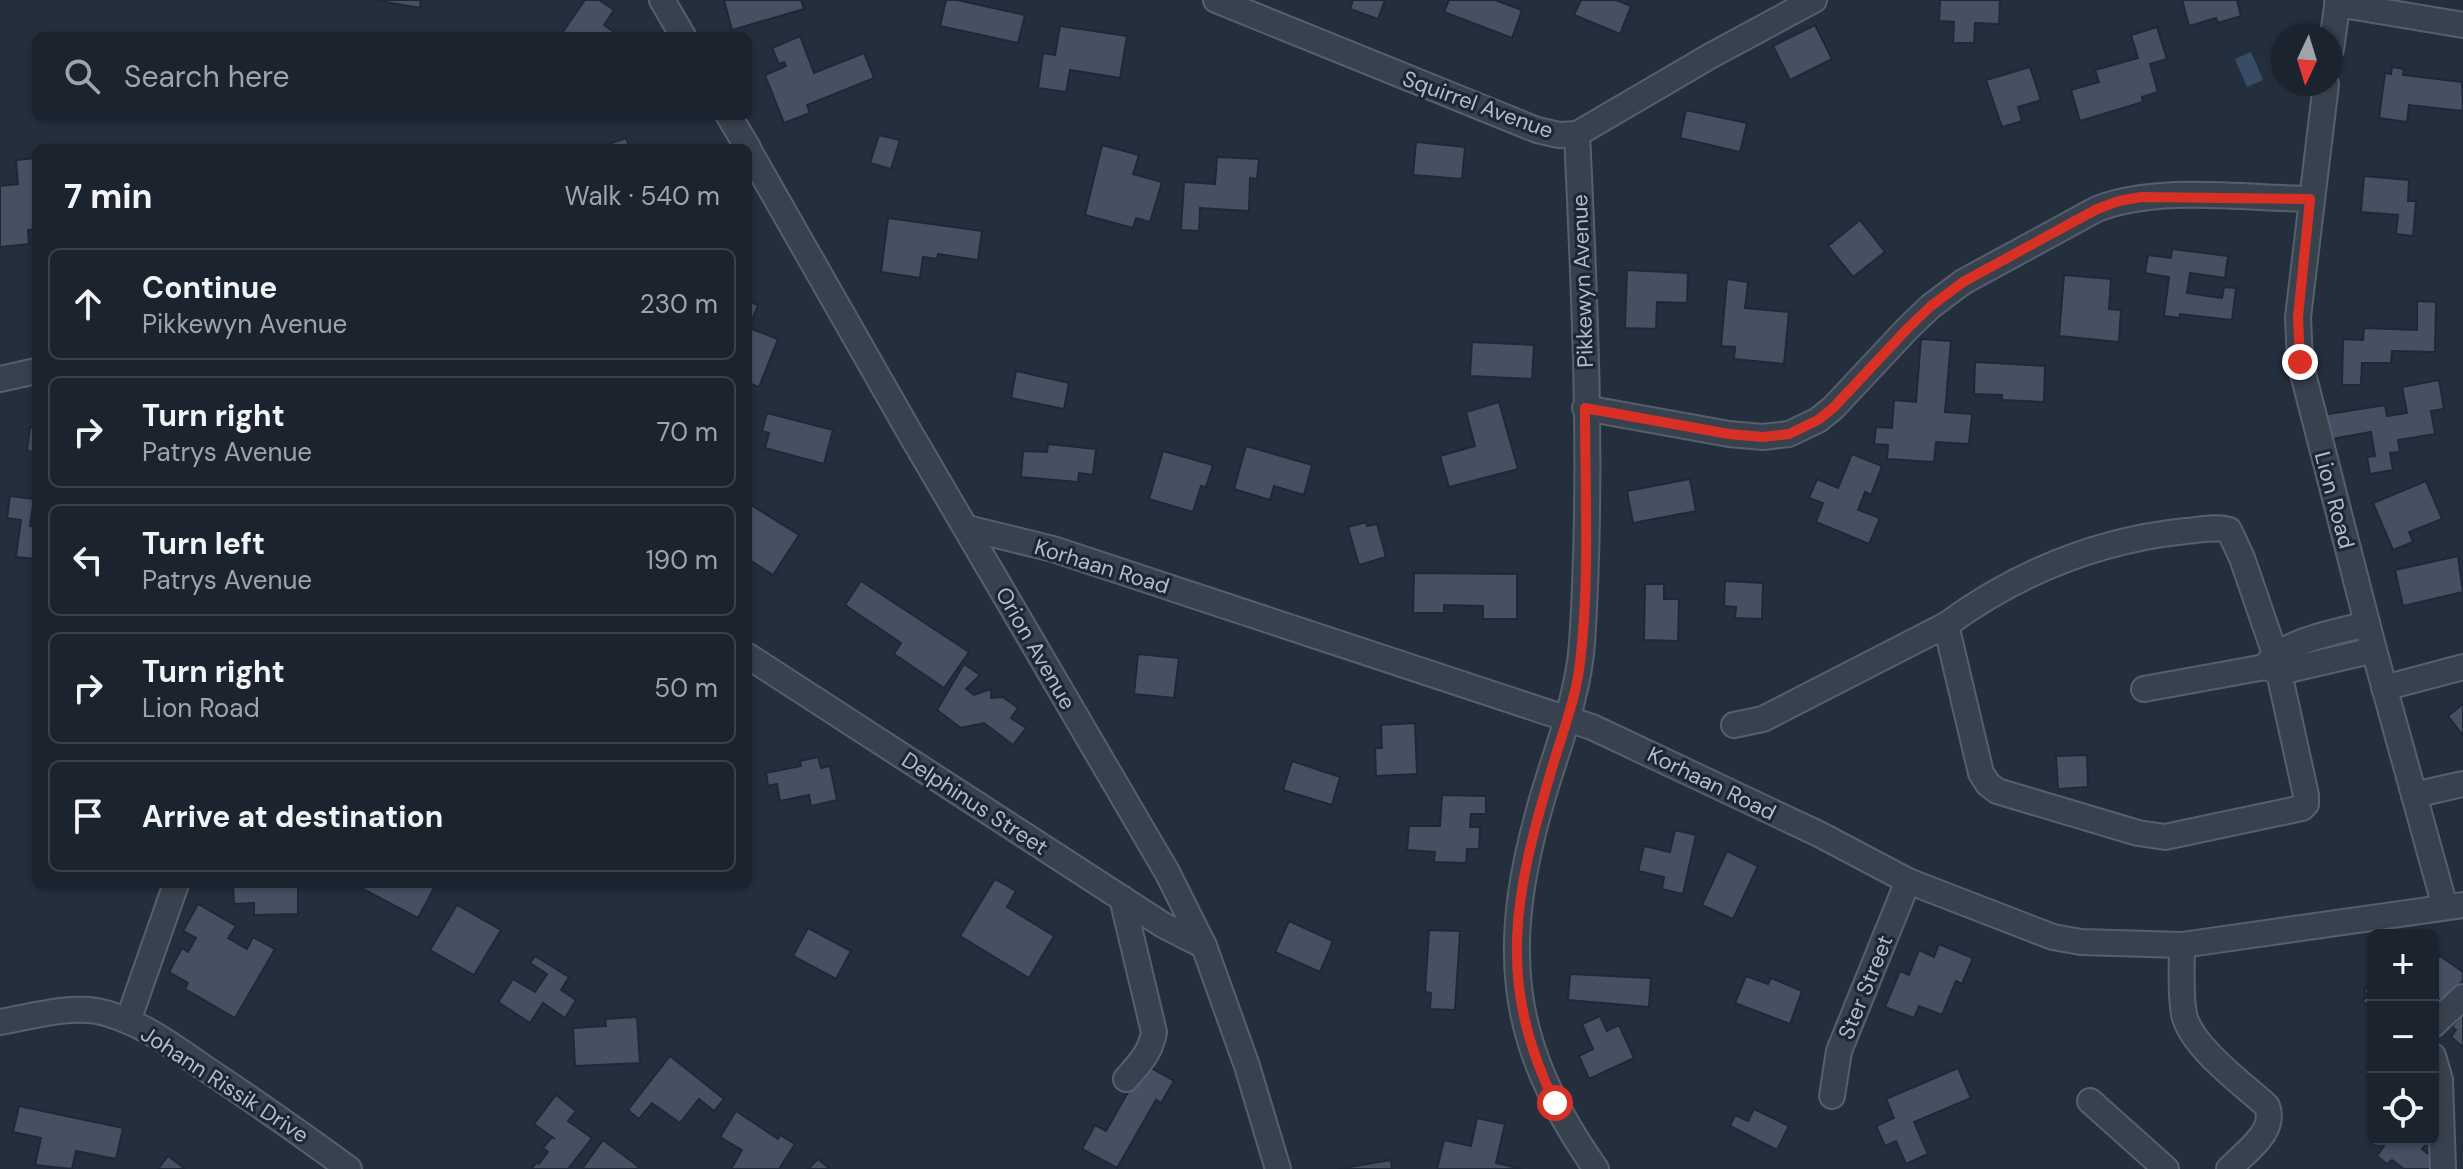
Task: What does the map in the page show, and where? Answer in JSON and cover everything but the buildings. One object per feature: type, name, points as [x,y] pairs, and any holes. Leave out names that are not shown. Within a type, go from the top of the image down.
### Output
[{"type":"street","points":[[662,0],[681,32]]},
{"type":"street","name":"Squirrel Avenue","points":[[1216,0],[1537,130],[1559,135],[1577,134],[1814,0]]},
{"type":"street","points":[[2335,24],[2338,2],[2463,25]]},
{"type":"street","name":"Lion Road","points":[[2324,96],[2298,317],[2300,362],[2414,795],[2454,906]]},
{"type":"street","name":"Orion Avenue","points":[[731,120],[746,144]]},
{"type":"street","name":"Pikkewyn Avenue","points":[[1577,134],[1585,408],[1580,664],[1521,885],[1517,916],[1518,982],[1523,1019],[1545,1082],[1596,1169]]},
{"type":"street","name":"Orion Avenue","points":[[752,155],[910,433],[1167,872],[1204,946],[1247,1066],[1278,1169]]},
{"type":"street","points":[[1585,408],[1729,434],[1777,437],[1818,420],[1833,408],[1908,328],[1963,282],[2097,209],[2119,201],[2169,195],[2310,199]]},
{"type":"street","points":[[0,379],[32,372]]},
{"type":"street","name":"Korhaan Road","points":[[967,528],[1053,549],[1566,718],[1644,750],[1819,834],[1908,881],[2053,937],[2081,942],[2182,945],[2454,906]]},
{"type":"street","points":[[1734,725],[1763,719],[1946,625],[2008,584],[2076,555],[2151,535],[2224,528],[2233,536],[2273,664],[2306,804],[2302,808],[2179,836],[2154,836],[1997,791],[1981,773],[1946,625]]},
{"type":"street","points":[[2273,664],[2318,637],[2367,624]]},
{"type":"street","points":[[2144,689],[2273,664],[2374,650]]},
{"type":"street","name":"Delphinus Street","points":[[752,659],[1163,925],[1204,946]]},
{"type":"street","points":[[2384,688],[2463,667]]},
{"type":"street","points":[[2414,795],[2463,784]]},
{"type":"street","name":"Ster Street","points":[[1832,1096],[1839,1051],[1908,881]]},
{"type":"street","points":[[128,1021],[175,888]]},
{"type":"street","points":[[1122,898],[1154,1032],[1145,1058],[1126,1079]]},
{"type":"street","points":[[2182,945],[2184,1016],[2189,1028],[2210,1054],[2267,1106],[2270,1113],[2269,1128],[2229,1169]]},
{"type":"street","points":[[2439,1019],[2463,997]]},
{"type":"street","name":"Johann Rissik Drive","points":[[0,1022],[68,1010],[96,1011],[128,1021],[210,1071],[339,1166]]},
{"type":"street","points":[[2443,1169],[2445,1071]]},
{"type":"street","points":[[2090,1101],[2166,1169]]},
{"type":"water","points":[[2251,52],[2263,80],[2247,87],[2235,59]]},
{"type":"route","points":[[1555,1103],[1523,1019],[1518,982],[1517,916],[1532,837],[1580,664],[1585,589],[1585,408],[1729,434],[1763,437],[1789,434],[1818,420],[1833,408],[1908,328],[1963,282],[2097,209],[2119,201],[2169,195],[2310,199],[2298,317],[2300,362]]}]
